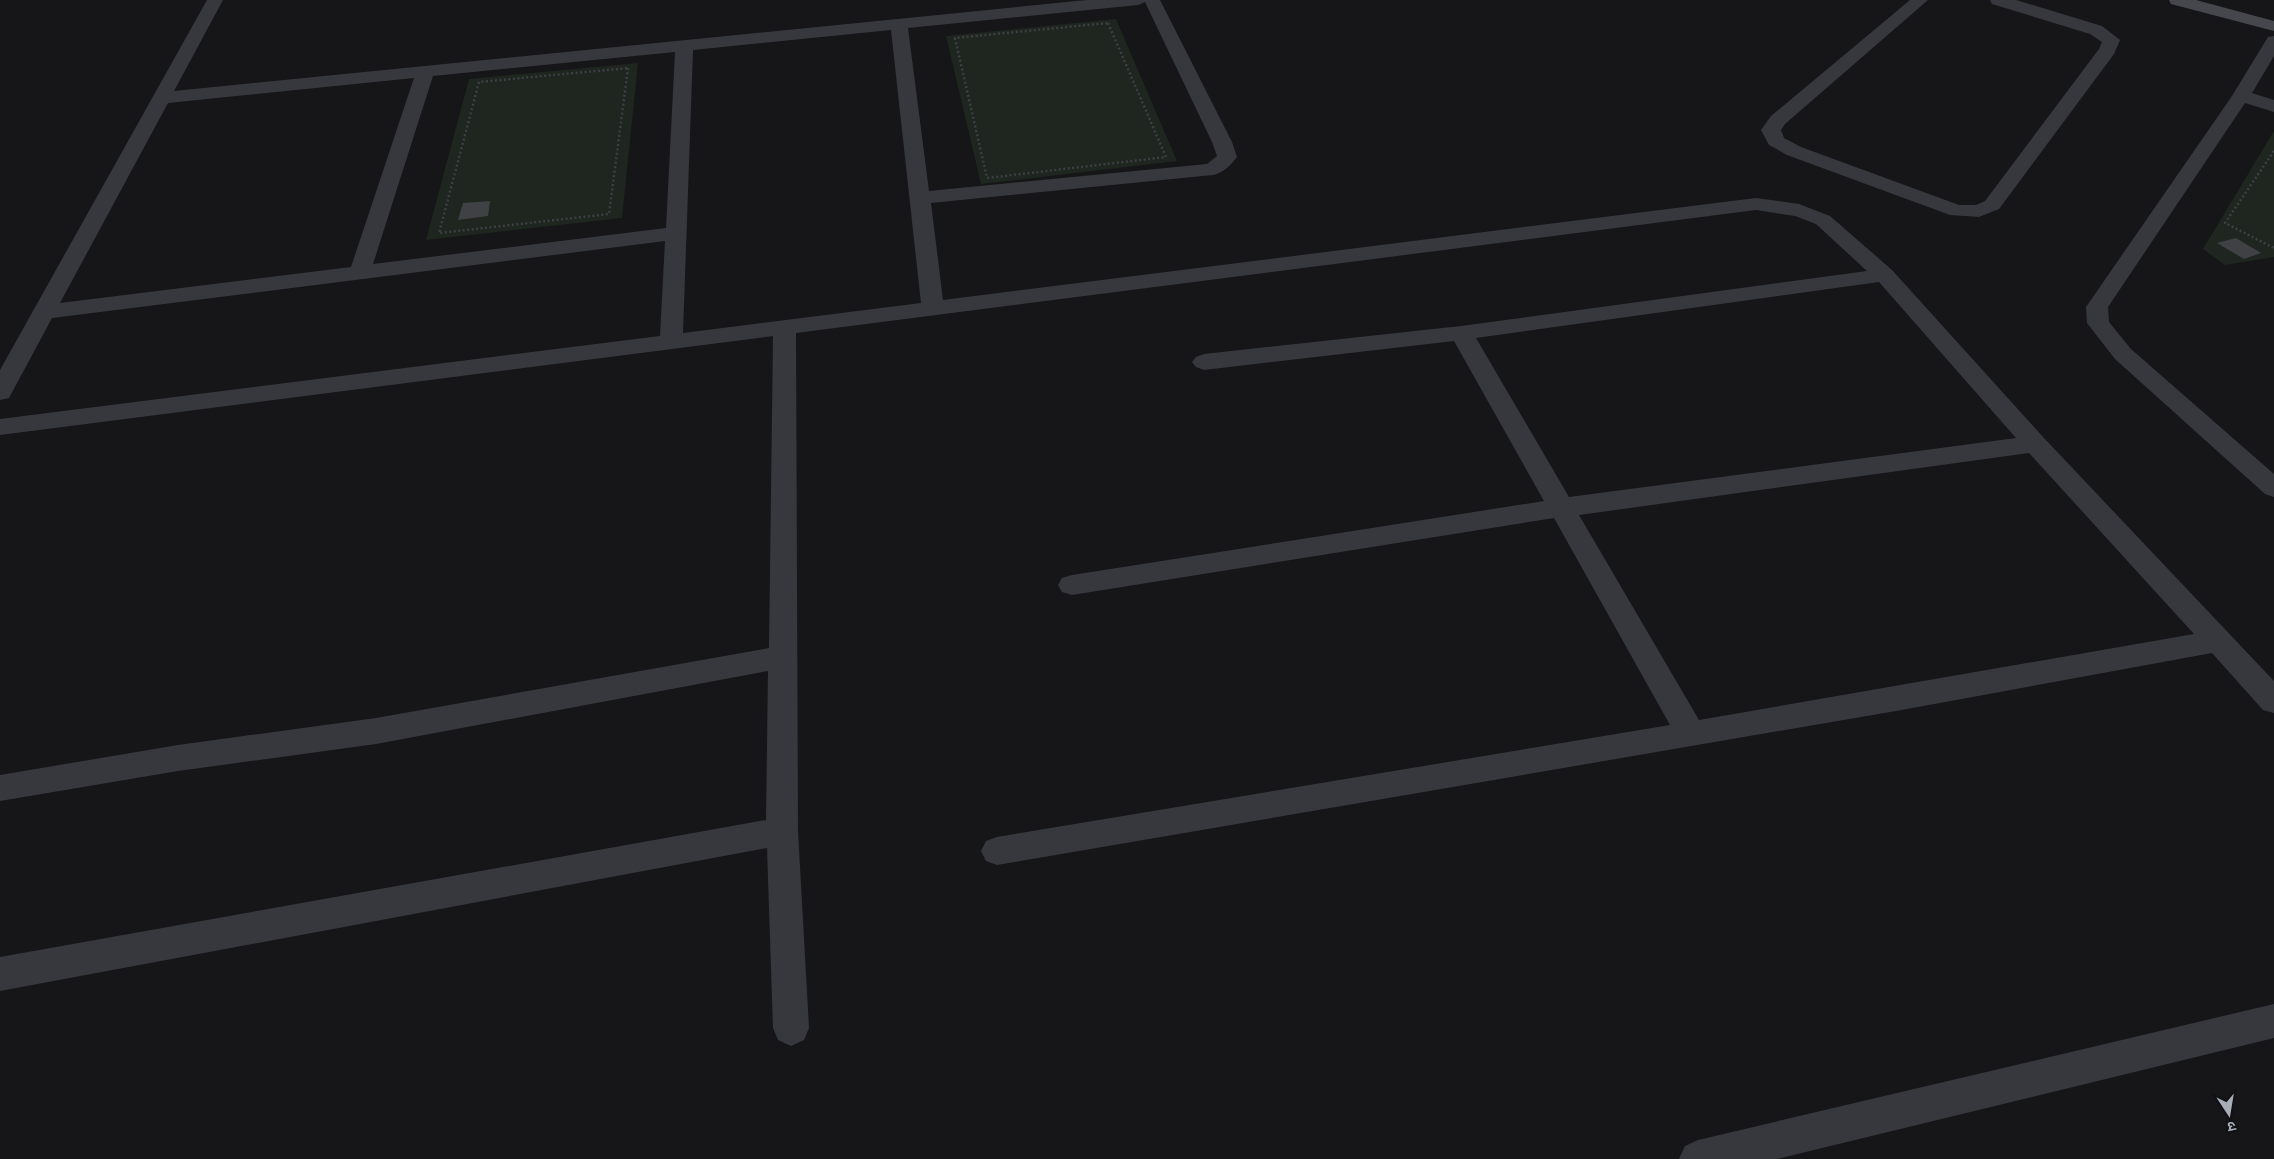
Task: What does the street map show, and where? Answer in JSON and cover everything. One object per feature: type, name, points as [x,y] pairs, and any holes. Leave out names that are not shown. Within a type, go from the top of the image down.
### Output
[{"type":"street","points":[[0,392],[215,0]]},
{"type":"street","points":[[161,98],[1138,0]]},
{"type":"street","points":[[920,198],[1213,169],[1227,158],[1222,142],[1152,0]]},
{"type":"street","points":[[1920,0],[1778,120],[1771,130],[1776,140],[1794,151],[1957,211],[1979,211],[1992,205],[2108,50],[2111,40],[2096,30],[1998,0]]},
{"type":"street","points":[[2177,0],[2216,5],[2274,26]]},
{"type":"street","points":[[899,25],[933,308]]},
{"type":"street","points":[[2274,41],[2241,96],[2097,307],[2098,323],[2124,354],[2274,488]]},
{"type":"street","points":[[671,343],[684,46]]},
{"type":"street","points":[[360,272],[425,72]]},
{"type":"street","points":[[2241,96],[2274,106]]},
{"type":"street","points":[[0,444],[12,426],[1756,204],[1799,210],[1823,220],[1884,275],[2035,444],[2274,702]]},
{"type":"street","points":[[44,312],[676,233]]},
{"type":"street","points":[[1204,362],[1461,333],[1884,275]]},
{"type":"street","points":[[785,328],[782,831],[791,1028]]},
{"type":"street","points":[[1461,333],[1691,734]]},
{"type":"street","points":[[1072,585],[1560,508],[2035,444]]},
{"type":"street","points":[[997,852],[1691,734],[2217,641]]},
{"type":"street","points":[[0,788],[178,758],[376,731],[782,657]]},
{"type":"street","points":[[0,974],[782,831]]},
{"type":"street","points":[[1698,1159],[2274,1021]]},
{"type":"path","points":[[1108,24],[1166,157],[987,178],[955,38],[1108,24]]},
{"type":"path","points":[[628,68],[609,214],[439,233],[480,82],[628,68]]},
{"type":"path","points":[[2274,151],[2225,223],[2274,248]]},
{"type":"shaded area","points":[[1116,19],[1177,161],[981,184],[946,36]]},
{"type":"shaded area","points":[[638,63],[622,218],[426,240],[469,79]]},
{"type":"shaded area","points":[[2274,131],[2274,257],[2225,265],[2203,249]]},
{"type":"building","points":[[490,201],[488,216],[458,220],[463,203]]},
{"type":"building","points":[[2236,238],[2261,253],[2244,259],[2217,243]]}]
